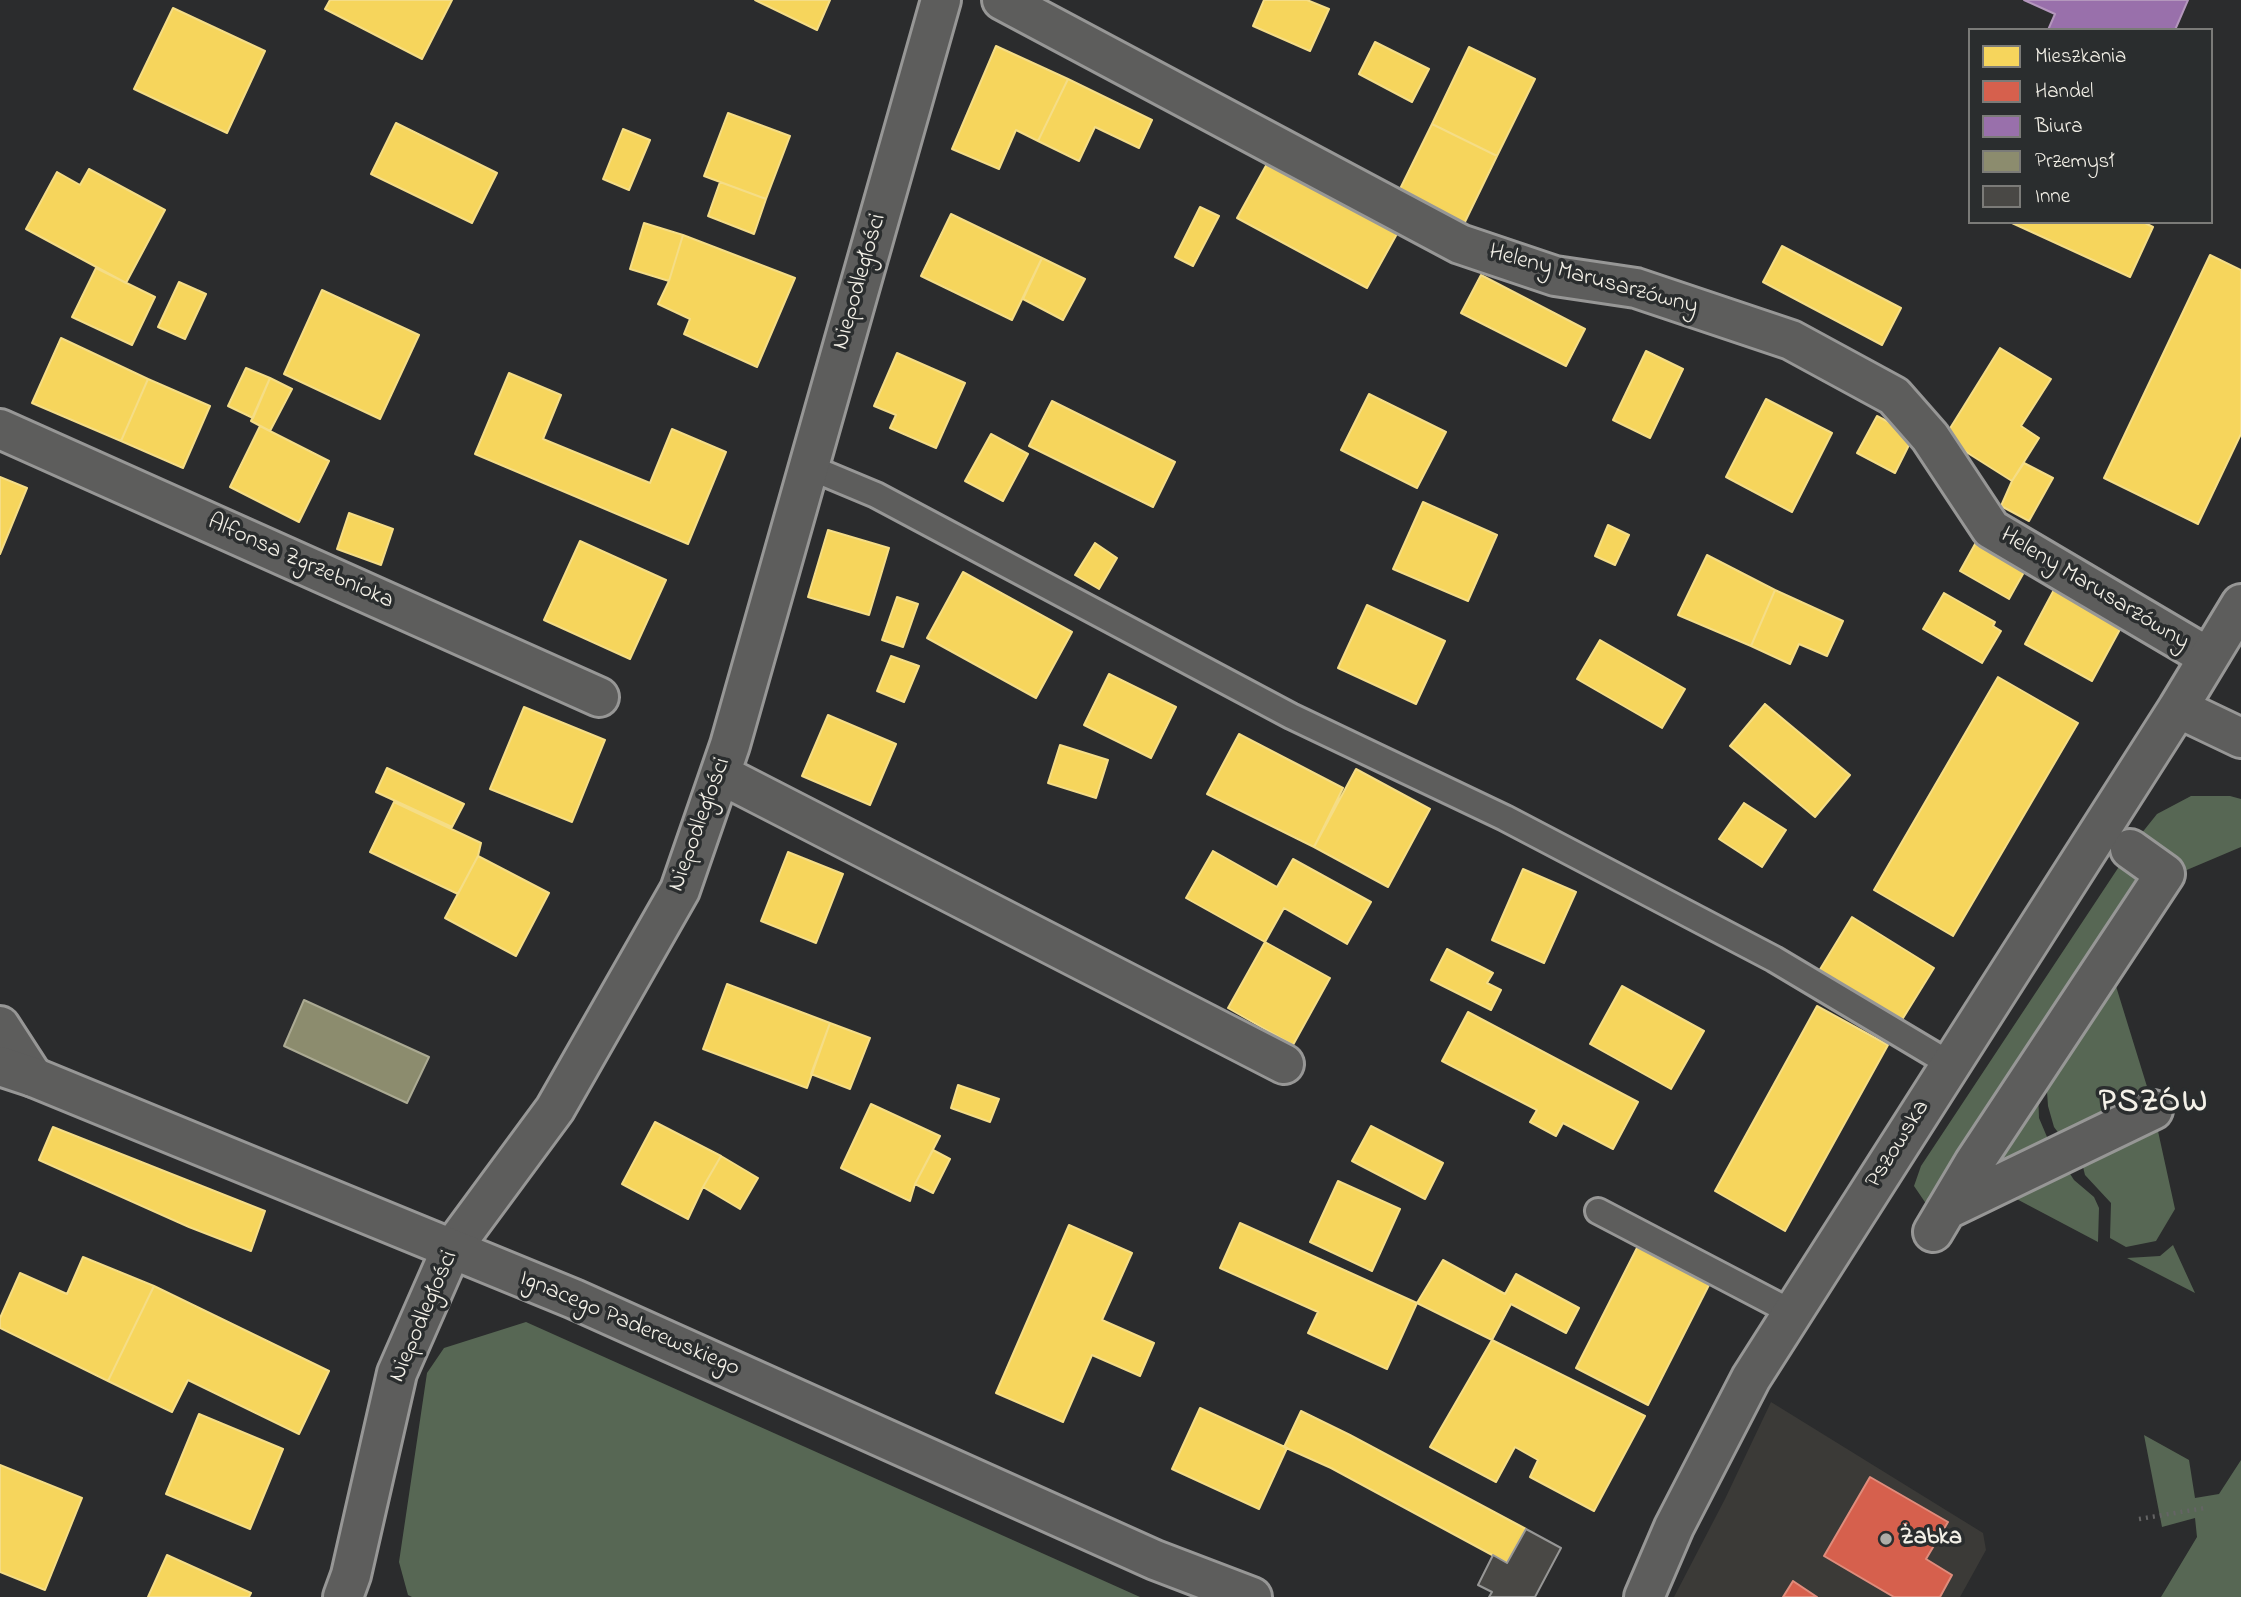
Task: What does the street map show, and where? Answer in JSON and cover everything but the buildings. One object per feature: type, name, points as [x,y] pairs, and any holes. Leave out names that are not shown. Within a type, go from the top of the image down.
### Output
[{"type":"street","name":"Niepodległości","points":[[343,1597],[351,1575],[397,1373],[451,1250],[555,1109],[680,890],[730,745],[941,0]]},
{"type":"street","name":"Heleny Marusarzówny","points":[[1002,0],[1460,244],[1555,276],[1636,288],[1791,340],[1883,390],[1894,396],[1930,437],[1991,529],[2208,657]]},
{"type":"street","name":"Alfonsa Zgrzebnioka","points":[[0,429],[599,697]]},
{"type":"street","name":"Pszowska","points":[[1644,1597],[1674,1527],[1738,1403],[2241,604]]},
{"type":"street","points":[[2178,708],[2241,738]]},
{"type":"street","points":[[720,774],[1283,1064]]},
{"type":"street","points":[[2130,849],[2171,877],[1975,1163],[1939,1221],[2153,1110]]},
{"type":"street","points":[[0,1026],[17,1072]]},
{"type":"street","name":"Ignacego Paderewskiego","points":[[17,1072],[587,1305],[1155,1560],[1252,1597]]},
{"type":"lane","points":[[809,467],[876,495],[1291,716],[1505,818],[1774,959],[1950,1064]]},
{"type":"lane","points":[[1598,1211],[1793,1312]]},
{"type":"path","points":[[2139,1519],[2205,1508]]},
{"type":"shaded area","points":[[1771,1402],[1983,1533],[1986,1550],[1960,1597],[1674,1597]]},
{"type":"green space","points":[[2191,796],[2230,796],[2241,799],[2241,847],[2182,872],[2137,839],[2157,814]]},
{"type":"green space","points":[[2126,856],[2143,885],[1929,1208],[1914,1186],[1921,1166]]},
{"type":"green space","points":[[2115,983],[2149,1093],[2063,1139],[2054,1127],[2048,1106],[2046,1077]]},
{"type":"green space","points":[[2038,1089],[2039,1118],[2050,1144],[1972,1183]]},
{"type":"green space","points":[[2156,1122],[2175,1209],[2156,1241],[2126,1247],[2110,1238],[2111,1203],[2085,1175],[2081,1159]]},
{"type":"green space","points":[[2065,1166],[2074,1180],[2094,1197],[2099,1208],[2098,1242],[2009,1195]]},
{"type":"green space","points":[[2173,1245],[2195,1293],[2127,1258],[2160,1256]]},
{"type":"green space","points":[[526,1322],[1140,1597],[412,1597],[408,1595],[399,1562],[427,1373],[444,1348]]},
{"type":"green space","points":[[2144,1435],[2189,1460],[2195,1498],[2219,1494],[2241,1460],[2241,1597],[2161,1597],[2197,1537],[2195,1518],[2162,1527]]},
{"type":"place","name":"Żabka","points":[[1886,1539]]},
{"type":"district","name":"PSZÓW","points":[[2154,1105]]}]
